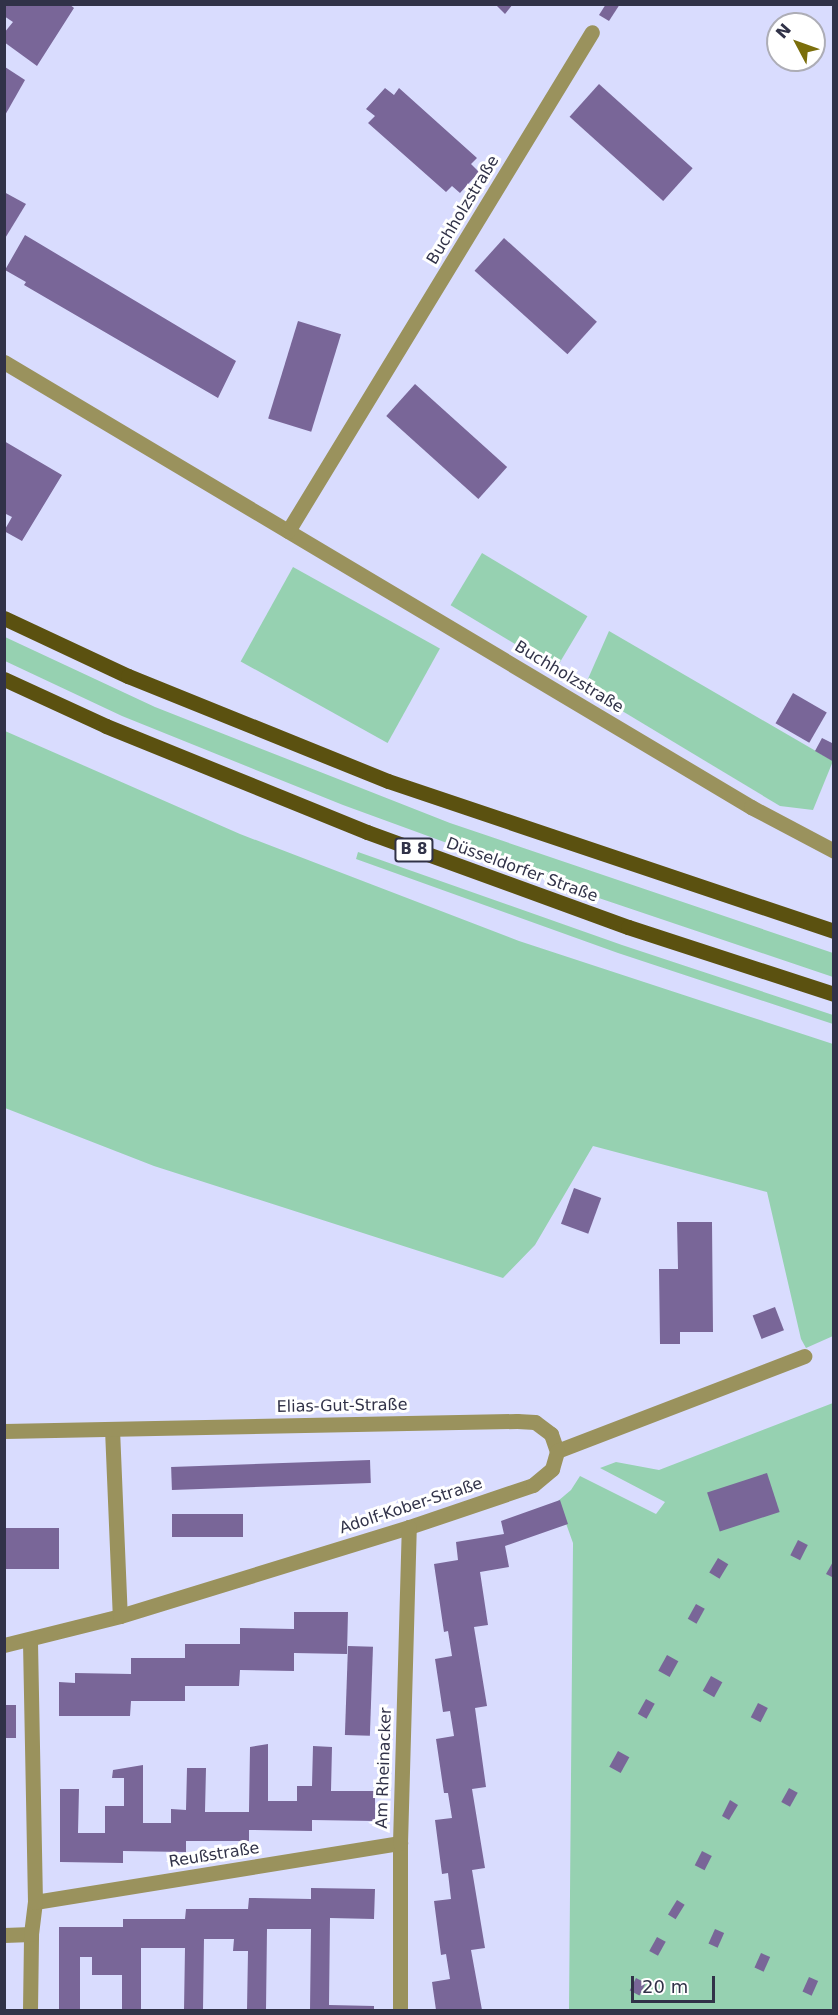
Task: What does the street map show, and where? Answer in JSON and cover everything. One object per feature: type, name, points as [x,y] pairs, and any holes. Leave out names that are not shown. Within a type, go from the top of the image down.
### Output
[{"type":"main road","points":[[4,618],[128,676],[388,781],[834,931]]},
{"type":"main road","name":"Düsseldorfer Straße","points":[[4,679],[106,726],[366,832],[628,927],[834,994]]},
{"type":"street","name":"Buchholzstraße","points":[[288,531],[592,32]]},
{"type":"street","name":"Buchholzstraße","points":[[4,362],[751,807],[834,850]]},
{"type":"street","points":[[557,1450],[804,1356]]},
{"type":"street","name":"Elias-Gut-Straße","points":[[4,1431],[517,1421],[535,1422],[550,1434],[557,1450]]},
{"type":"street","points":[[112,1429],[120,1616]]},
{"type":"street","name":"Adolf-Kober-Straße","points":[[4,1646],[120,1616],[408,1527],[533,1485],[552,1469],[557,1450]]},
{"type":"street","name":"Am Rheinacker","points":[[400,2010],[400,1843],[408,1527]]},
{"type":"street","points":[[30,1641],[35,1902],[31,1934],[30,2010]]},
{"type":"street","name":"Reußstraße","points":[[35,1902],[400,1843]]},
{"type":"street","points":[[4,1935],[31,1934]]},
{"type":"green space","points":[[482,553],[587,616],[556,669],[451,605]]},
{"type":"green space","points":[[293,567],[440,648],[388,743],[241,661]]},
{"type":"green space","points":[[609,631],[833,761],[813,810],[780,806],[584,688]]},
{"type":"green space","points":[[5,637],[155,707],[450,823],[833,953],[833,977],[578,891],[343,805],[122,716],[5,661]]},
{"type":"green space","points":[[5,731],[240,834],[519,941],[833,1044],[833,1336],[806,1348],[801,1339],[767,1192],[593,1146],[535,1245],[503,1278],[154,1166],[5,1108]]},
{"type":"green space","points":[[358,852],[622,945],[833,1015],[833,1024],[618,953],[356,859]]},
{"type":"green space","points":[[833,1403],[833,2010],[569,2010],[573,1543],[558,1501],[571,1490],[580,1476],[656,1514],[665,1502],[600,1468],[616,1462],[659,1470]]},
{"type":"building","points":[[4,4],[69,4],[74,8],[37,66],[4,42],[4,33],[13,22],[4,16]]},
{"type":"building","points":[[495,4],[513,4],[505,14]]},
{"type":"building","points":[[606,4],[620,4],[609,21],[599,15]]},
{"type":"building","points":[[4,68],[25,80],[4,117]]},
{"type":"building","points":[[599,84],[693,168],[663,201],[570,117]]},
{"type":"building","points":[[385,88],[394,95],[399,88],[477,158],[471,164],[479,172],[460,193],[452,186],[446,192],[368,123],[375,116],[366,109]]},
{"type":"building","points":[[4,192],[26,204],[4,240]]},
{"type":"building","points":[[25,235],[236,361],[218,398],[24,285],[26,282],[5,270]]},
{"type":"building","points":[[504,238],[597,322],[567,354],[475,271]]},
{"type":"building","points":[[298,321],[341,334],[311,432],[268,419]]},
{"type":"building","points":[[415,384],[507,467],[478,499],[386,416]]},
{"type":"building","points":[[4,441],[62,475],[22,541],[4,531],[12,517],[4,513]]},
{"type":"building","points":[[793,693],[827,712],[809,743],[776,723]]},
{"type":"building","points":[[822,738],[834,744],[834,762],[815,751]]},
{"type":"building","points":[[574,1188],[601,1198],[588,1234],[561,1224]]},
{"type":"building","points":[[677,1222],[712,1222],[713,1332],[680,1332],[680,1344],[660,1344],[659,1269],[678,1269]]},
{"type":"building","points":[[775,1307],[784,1330],[762,1339],[753,1316]]},
{"type":"building","points":[[370,1460],[371,1483],[172,1490],[171,1467]]},
{"type":"building","points":[[767,1473],[780,1512],[720,1531],[707,1492]]},
{"type":"building","points":[[560,1500],[568,1524],[505,1546],[509,1567],[480,1572],[488,1625],[474,1627],[487,1706],[475,1708],[486,1787],[472,1789],[485,1868],[472,1870],[485,1948],[471,1950],[482,2010],[436,2010],[432,1982],[450,1979],[446,1954],[441,1955],[434,1901],[451,1899],[448,1873],[442,1874],[435,1820],[452,1818],[448,1793],[444,1793],[436,1739],[454,1736],[450,1711],[443,1712],[435,1659],[452,1656],[448,1631],[444,1632],[434,1564],[458,1560],[456,1542],[504,1534],[501,1521]]},
{"type":"building","points":[[172,1514],[243,1514],[243,1537],[172,1537]]},
{"type":"building","points":[[4,1528],[59,1528],[59,1569],[4,1569]]},
{"type":"building","points":[[798,1540],[808,1545],[800,1560],[790,1555]]},
{"type":"building","points":[[718,1558],[728,1564],[720,1579],[709,1573]]},
{"type":"building","points":[[834,1560],[834,1578],[826,1574]]},
{"type":"building","points":[[696,1604],[705,1609],[697,1624],[688,1619]]},
{"type":"building","points":[[294,1612],[348,1612],[347,1654],[294,1653],[294,1671],[240,1670],[239,1686],[185,1686],[185,1701],[131,1701],[130,1716],[59,1716],[59,1682],[75,1683],[75,1673],[131,1674],[131,1658],[185,1658],[185,1644],[240,1644],[240,1628],[294,1629]]},
{"type":"building","points":[[348,1646],[373,1647],[370,1736],[345,1735]]},
{"type":"building","points":[[667,1655],[678,1661],[670,1677],[658,1671]]},
{"type":"building","points":[[711,1676],[722,1682],[714,1697],[703,1691]]},
{"type":"building","points":[[646,1699],[655,1704],[647,1719],[638,1714]]},
{"type":"building","points":[[758,1703],[768,1708],[761,1722],[751,1717]]},
{"type":"building","points":[[4,1705],[16,1705],[16,1738],[4,1738]]},
{"type":"building","points":[[268,1744],[268,1801],[297,1801],[297,1786],[312,1786],[313,1746],[332,1747],[331,1791],[375,1791],[375,1821],[312,1820],[312,1831],[249,1830],[249,1841],[186,1841],[186,1852],[123,1851],[123,1863],[60,1862],[60,1789],[79,1789],[78,1833],[105,1833],[105,1806],[124,1806],[124,1778],[112,1778],[113,1770],[143,1765],[143,1823],[171,1823],[171,1809],[186,1810],[187,1768],[206,1768],[205,1812],[249,1812],[250,1747]]},
{"type":"building","points":[[618,1751],[629,1757],[621,1773],[609,1767]]},
{"type":"building","points":[[789,1788],[798,1793],[790,1807],[781,1802]]},
{"type":"building","points":[[730,1800],[738,1805],[729,1820],[722,1816]]},
{"type":"building","points":[[702,1851],[712,1856],[705,1870],[695,1865]]},
{"type":"building","points":[[311,1888],[375,1889],[374,1919],[330,1918],[329,2005],[374,2006],[374,2010],[310,2010],[311,1929],[267,1929],[266,2010],[247,2010],[248,1951],[233,1951],[234,1939],[204,1939],[203,2010],[184,2010],[185,1948],[141,1948],[141,2010],[122,2010],[122,1975],[92,1975],[92,1957],[80,1957],[80,2010],[59,2010],[59,1927],[123,1927],[123,1919],[185,1919],[186,1909],[248,1909],[249,1898],[311,1899]]},
{"type":"building","points":[[677,1900],[685,1905],[676,1919],[668,1914]]},
{"type":"building","points":[[715,1929],[724,1933],[718,1948],[708,1944]]},
{"type":"building","points":[[657,1937],[666,1942],[658,1956],[649,1951]]},
{"type":"building","points":[[761,1953],[770,1957],[764,1972],[754,1968]]},
{"type":"building","points":[[809,1977],[818,1981],[812,1996],[802,1992]]},
{"type":"building","points":[[636,1978],[646,1983],[639,1995],[630,1990]]}]
